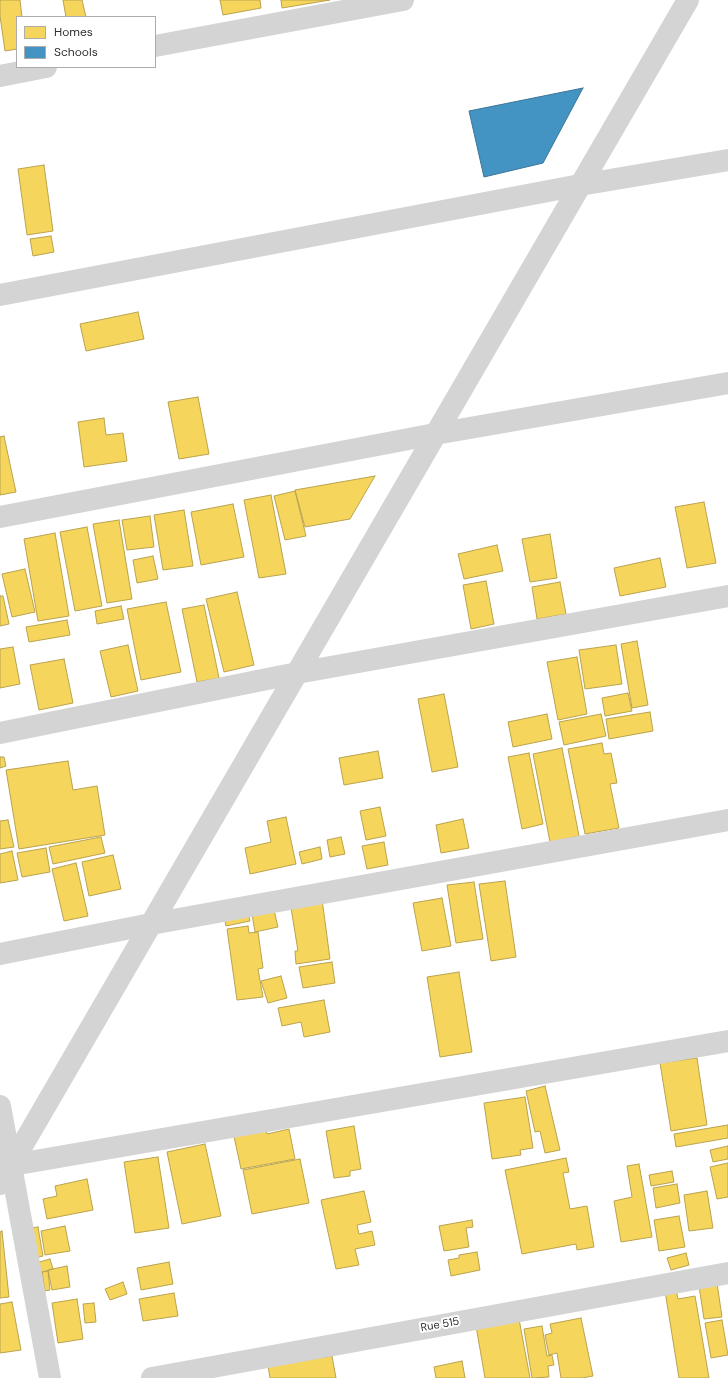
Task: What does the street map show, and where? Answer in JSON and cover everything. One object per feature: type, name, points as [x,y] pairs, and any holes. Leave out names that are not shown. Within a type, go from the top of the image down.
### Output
[{"type":"street","points":[[156,46],[403,0]]},
{"type":"street","points":[[0,1184],[5,1166],[151,924],[688,0]]},
{"type":"street","points":[[0,76],[41,68]]},
{"type":"street","points":[[0,295],[580,185],[728,160]]},
{"type":"street","points":[[0,517],[436,434],[728,383]]},
{"type":"street","points":[[0,733],[297,673],[728,596]]},
{"type":"street","points":[[0,954],[151,924],[728,820]]},
{"type":"street","points":[[5,1166],[728,1040]]},
{"type":"street","points":[[0,1106],[5,1166],[50,1378]]},
{"type":"street","name":"Rue 515","points":[[152,1378],[728,1273]]},
{"type":"building: Homes","points":[[0,0],[20,0],[22,16],[16,16],[16,49],[5,51],[0,16]]},
{"type":"building: Homes","points":[[63,0],[82,0],[86,16],[66,16]]},
{"type":"building: Homes","points":[[220,0],[260,0],[261,8],[223,15]]},
{"type":"building: Homes","points":[[281,0],[330,0],[282,8]]},
{"type":"building: Homes","points":[[44,165],[53,231],[27,235],[18,169]]},
{"type":"building: Homes","points":[[51,236],[54,252],[33,256],[30,239]]},
{"type":"building: Homes","points":[[138,312],[144,339],[86,351],[80,324]]},
{"type":"building: Homes","points":[[198,397],[209,454],[179,459],[168,402]]},
{"type":"building: Homes","points":[[104,418],[106,435],[123,433],[127,461],[84,467],[78,422]]},
{"type":"building: Homes","points":[[4,436],[16,492],[0,495],[0,437]]},
{"type":"building: Homes","points":[[375,476],[350,519],[305,527],[295,490]]},
{"type":"building: Homes","points":[[295,491],[306,536],[285,540],[274,496]]},
{"type":"building: Homes","points":[[271,495],[286,574],[259,578],[244,500]]},
{"type":"building: Homes","points":[[704,502],[716,563],[687,568],[675,507]]},
{"type":"building: Homes","points":[[233,504],[244,557],[201,565],[191,512]]},
{"type":"building: Homes","points":[[184,510],[193,566],[163,570],[154,515]]},
{"type":"building: Homes","points":[[150,516],[154,547],[127,550],[122,520]]},
{"type":"building: Homes","points":[[119,520],[132,599],[107,603],[93,524]]},
{"type":"building: Homes","points":[[87,527],[102,606],[75,611],[60,532]]},
{"type":"building: Homes","points":[[55,533],[69,616],[38,621],[24,539]]},
{"type":"building: Homes","points":[[550,534],[557,578],[530,582],[522,539]]},
{"type":"building: Homes","points":[[497,545],[503,571],[464,579],[458,554]]},
{"type":"building: Homes","points":[[153,556],[158,579],[137,583],[133,560]]},
{"type":"building: Homes","points":[[660,558],[666,587],[620,596],[614,568]]},
{"type":"building: Homes","points":[[25,569],[35,612],[12,617],[2,574]]},
{"type":"building: Homes","points":[[486,581],[494,624],[471,629],[463,585]]},
{"type":"building: Homes","points":[[560,582],[566,614],[537,619],[532,587]]},
{"type":"building: Homes","points":[[237,592],[254,665],[224,672],[206,599]]},
{"type":"building: Homes","points":[[0,596],[3,596],[9,624],[0,626]]},
{"type":"building: Homes","points":[[166,602],[181,672],[141,680],[127,609]]},
{"type":"building: Homes","points":[[204,605],[219,678],[197,682],[182,609]]},
{"type":"building: Homes","points":[[121,606],[124,619],[97,624],[95,611]]},
{"type":"building: Homes","points":[[67,620],[70,635],[29,642],[26,627]]},
{"type":"building: Homes","points":[[637,641],[648,705],[632,708],[621,644]]},
{"type":"building: Homes","points":[[128,645],[138,691],[111,697],[100,651]]},
{"type":"building: Homes","points":[[616,645],[622,684],[585,689],[579,650]]},
{"type":"building: Homes","points":[[13,647],[20,684],[0,688],[0,649]]},
{"type":"building: Homes","points":[[577,657],[587,714],[558,720],[547,662]]},
{"type":"building: Homes","points":[[64,659],[73,703],[39,710],[30,665]]},
{"type":"building: Homes","points":[[628,693],[632,711],[605,716],[602,698]]},
{"type":"building: Homes","points":[[444,694],[458,767],[432,772],[418,699]]},
{"type":"building: Homes","points":[[650,712],[653,731],[609,739],[606,719]]},
{"type":"building: Homes","points":[[547,714],[552,739],[513,747],[508,722]]},
{"type":"building: Homes","points":[[601,714],[606,736],[564,745],[559,722]]},
{"type":"building: Homes","points":[[602,743],[604,754],[611,753],[617,783],[610,784],[619,828],[585,834],[568,749]]},
{"type":"building: Homes","points":[[562,748],[579,836],[550,842],[533,754]]},
{"type":"building: Homes","points":[[378,751],[383,778],[344,785],[339,758]]},
{"type":"building: Homes","points":[[529,753],[543,824],[522,829],[508,757]]},
{"type":"building: Homes","points":[[0,757],[4,757],[6,766],[0,768]]},
{"type":"building: Homes","points":[[68,761],[73,790],[97,786],[105,835],[19,849],[6,770]]},
{"type":"building: Homes","points":[[380,807],[386,836],[366,840],[360,811]]},
{"type":"building: Homes","points":[[286,817],[296,864],[250,874],[245,848],[271,842],[267,821]]},
{"type":"building: Homes","points":[[463,819],[469,848],[441,853],[436,825]]},
{"type":"building: Homes","points":[[8,820],[14,847],[0,849],[0,821]]},
{"type":"building: Homes","points":[[101,837],[105,853],[53,864],[49,847]]},
{"type":"building: Homes","points":[[341,837],[345,854],[330,857],[327,840]]},
{"type":"building: Homes","points":[[384,842],[388,865],[367,869],[362,846]]},
{"type":"building: Homes","points":[[320,847],[322,859],[302,864],[299,852]]},
{"type":"building: Homes","points":[[46,848],[50,872],[22,877],[17,853]]},
{"type":"building: Homes","points":[[12,851],[18,880],[0,883],[0,854]]},
{"type":"building: Homes","points":[[113,855],[121,889],[89,896],[82,862]]},
{"type":"building: Homes","points":[[76,863],[88,916],[64,921],[52,869]]},
{"type":"building: Homes","points":[[505,881],[516,957],[491,961],[479,884]]},
{"type":"building: Homes","points":[[474,882],[483,939],[456,943],[447,885]]},
{"type":"building: Homes","points":[[442,898],[451,946],[422,951],[413,903]]},
{"type":"building: Homes","points":[[322,899],[330,959],[296,964],[295,951],[298,951],[291,908]]},
{"type":"building: Homes","points":[[274,910],[278,927],[255,932],[252,914]]},
{"type":"building: Homes","points":[[248,912],[250,921],[226,926],[224,917]]},
{"type":"building: Homes","points":[[248,926],[249,933],[258,932],[263,968],[258,969],[263,997],[237,1000],[227,929]]},
{"type":"building: Homes","points":[[332,962],[335,983],[303,988],[299,967]]},
{"type":"building: Homes","points":[[459,972],[472,1052],[440,1057],[427,977]]},
{"type":"building: Homes","points":[[281,976],[287,998],[268,1003],[261,981]]},
{"type":"building: Homes","points":[[324,1000],[330,1032],[304,1037],[301,1022],[282,1026],[278,1008]]},
{"type":"building: Homes","points":[[697,1058],[707,1125],[671,1131],[660,1063]]},
{"type":"building: Homes","points":[[545,1086],[560,1150],[545,1153],[540,1131],[535,1132],[526,1091]]},
{"type":"building: Homes","points":[[525,1097],[533,1148],[520,1150],[521,1155],[492,1159],[484,1103]]},
{"type":"building: Homes","points":[[728,1125],[728,1138],[676,1147],[674,1134]]},
{"type":"building: Homes","points":[[265,1126],[267,1134],[289,1129],[295,1159],[241,1169],[233,1132]]},
{"type":"building: Homes","points":[[354,1126],[361,1169],[350,1171],[350,1176],[334,1178],[326,1131]]},
{"type":"building: Homes","points":[[205,1144],[221,1216],[182,1224],[167,1152]]},
{"type":"building: Homes","points":[[728,1146],[728,1159],[713,1162],[710,1150]]},
{"type":"building: Homes","points":[[158,1157],[169,1228],[135,1233],[124,1162]]},
{"type":"building: Homes","points":[[566,1158],[569,1172],[563,1173],[570,1209],[587,1206],[594,1247],[577,1250],[576,1244],[522,1254],[505,1170]]},
{"type":"building: Homes","points":[[300,1159],[309,1203],[252,1214],[243,1170]]},
{"type":"building: Homes","points":[[728,1163],[728,1197],[717,1199],[710,1167]]},
{"type":"building: Homes","points":[[639,1164],[652,1237],[621,1242],[614,1201],[632,1197],[627,1166]]},
{"type":"building: Homes","points":[[672,1171],[674,1182],[651,1186],[649,1175]]},
{"type":"building: Homes","points":[[87,1179],[93,1210],[47,1219],[43,1199],[57,1196],[55,1186]]},
{"type":"building: Homes","points":[[677,1184],[680,1203],[656,1208],[653,1188]]},
{"type":"building: Homes","points":[[364,1191],[371,1222],[357,1225],[359,1234],[372,1231],[375,1245],[355,1249],[359,1265],[336,1269],[321,1200]]},
{"type":"building: Homes","points":[[707,1191],[713,1228],[689,1231],[684,1195]]},
{"type":"building: Homes","points":[[679,1216],[685,1247],[659,1251],[654,1220]]},
{"type":"building: Homes","points":[[472,1220],[473,1227],[466,1228],[469,1247],[444,1251],[439,1226]]},
{"type":"building: Homes","points":[[65,1226],[70,1251],[45,1255],[41,1231]]},
{"type":"building: Homes","points":[[38,1227],[43,1256],[36,1258],[31,1228]]},
{"type":"building: Homes","points":[[2,1231],[9,1297],[0,1298],[0,1232]]},
{"type":"building: Homes","points":[[477,1252],[480,1270],[451,1276],[448,1260],[459,1258],[459,1255]]},
{"type":"building: Homes","points":[[686,1253],[689,1265],[671,1270],[667,1258]]},
{"type":"building: Homes","points":[[50,1259],[53,1269],[39,1273],[36,1263]]},
{"type":"building: Homes","points":[[169,1262],[173,1284],[141,1290],[137,1268]]},
{"type":"building: Homes","points":[[67,1266],[70,1287],[52,1290],[48,1270]]},
{"type":"building: Homes","points":[[48,1271],[50,1290],[45,1291],[42,1272]]},
{"type":"building: Homes","points":[[123,1282],[127,1294],[110,1300],[105,1289]]},
{"type":"building: Homes","points":[[717,1283],[722,1317],[704,1319],[699,1286]]},
{"type":"building: Homes","points":[[676,1289],[678,1299],[695,1296],[709,1378],[679,1378],[665,1291]]},
{"type":"building: Homes","points":[[174,1293],[178,1316],[143,1321],[139,1299]]},
{"type":"building: Homes","points":[[77,1299],[83,1339],[58,1343],[52,1303]]},
{"type":"building: Homes","points":[[12,1302],[21,1350],[0,1353],[0,1304]]},
{"type":"building: Homes","points":[[94,1303],[96,1322],[85,1323],[83,1304]]},
{"type":"building: Homes","points":[[581,1318],[593,1376],[582,1378],[561,1378],[557,1353],[549,1355],[545,1335],[552,1333],[550,1324]]},
{"type":"building: Homes","points":[[519,1319],[530,1378],[485,1378],[476,1326]]},
{"type":"building: Homes","points":[[722,1320],[728,1355],[711,1358],[705,1323]]},
{"type":"building: Homes","points":[[542,1326],[547,1356],[552,1355],[554,1365],[548,1366],[549,1377],[532,1378],[524,1329]]},
{"type":"building: Homes","points":[[332,1356],[336,1378],[270,1378],[268,1366]]},
{"type":"building: Homes","points":[[462,1361],[465,1378],[436,1378],[434,1367]]},
{"type":"building: Schools","points":[[583,88],[543,163],[484,177],[469,111]]}]
